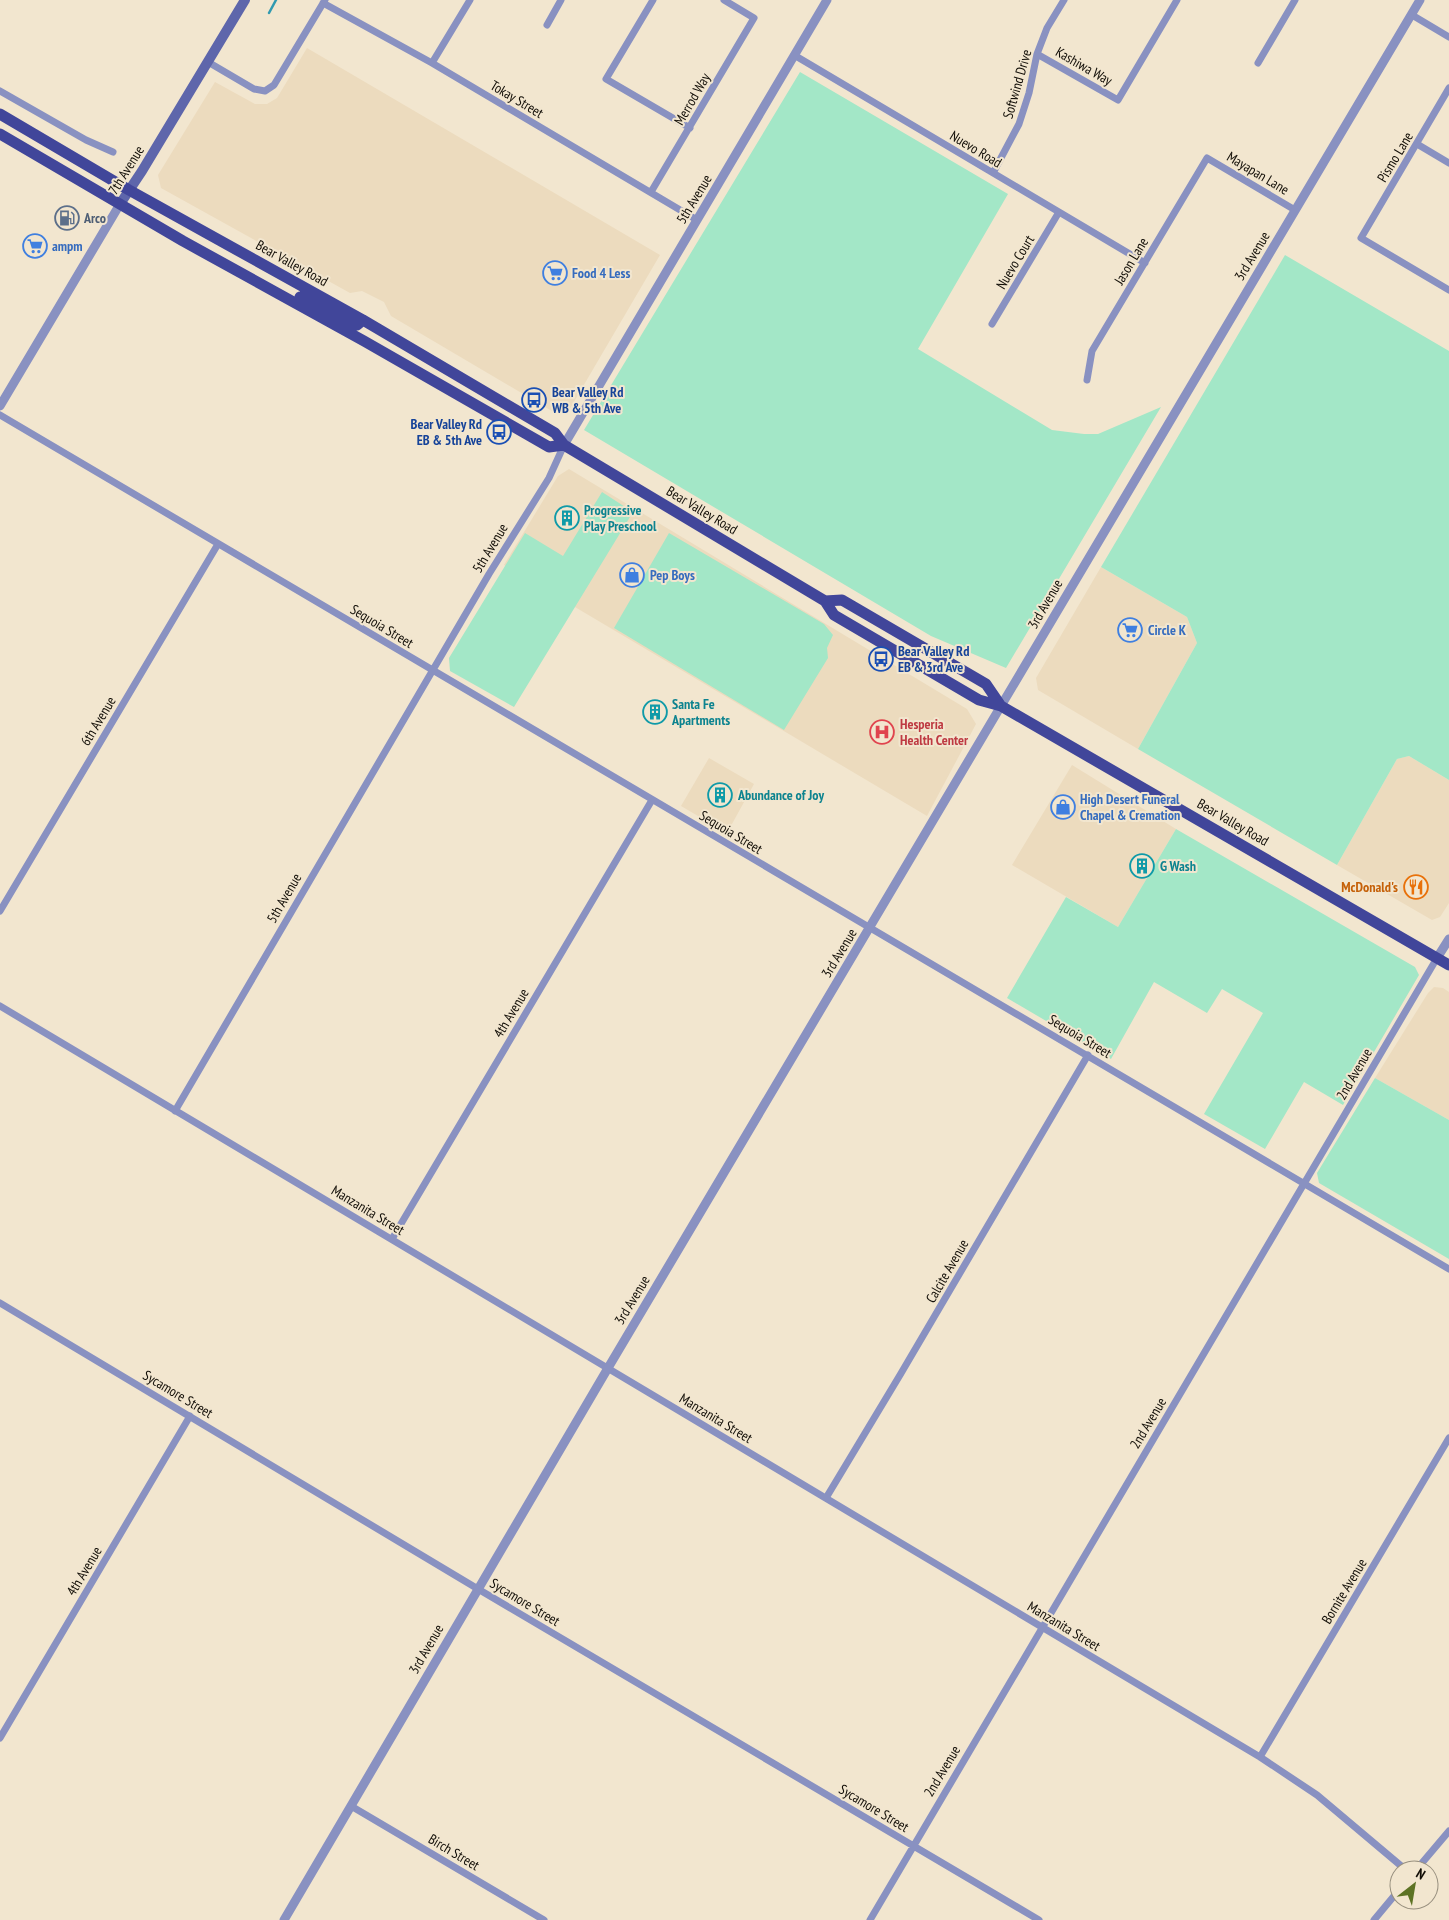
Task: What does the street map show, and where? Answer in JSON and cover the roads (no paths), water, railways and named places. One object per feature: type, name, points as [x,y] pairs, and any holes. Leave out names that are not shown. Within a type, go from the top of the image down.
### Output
[{"type":"main road","name":"7th Avenue","points":[[120,204],[245,0]]},
{"type":"main road","name":"Bear Valley Road","points":[[0,114],[129,190],[363,320],[555,433],[564,445],[825,601],[834,615],[979,700],[1001,706],[1449,965]]},
{"type":"main road","name":"Bear Valley Road","points":[[0,134],[549,447],[564,445]]},
{"type":"main road","points":[[267,287],[297,295],[351,324],[357,325],[363,320]]},
{"type":"main road","name":"Bear Valley Road","points":[[825,601],[842,600],[986,684],[1001,706]]},
{"type":"street","points":[[432,63],[470,0]]},
{"type":"street","points":[[548,24],[561,0]]},
{"type":"street","points":[[653,0],[606,79],[690,128]]},
{"type":"street","name":"Merrod Way","points":[[651,192],[754,18],[724,0]]},
{"type":"street","name":"5th Avenue","points":[[175,1111],[548,478],[564,445],[827,0]]},
{"type":"street","name":"Softwind Drive","points":[[993,174],[1019,124],[1029,93],[1037,54],[1047,28],[1064,0]]},
{"type":"street","name":"Kashiwa Way","points":[[1037,54],[1118,100],[1177,0]]},
{"type":"street","points":[[1258,63],[1295,0]]},
{"type":"street","name":"3rd Avenue","points":[[284,1920],[608,1368],[1420,0]]},
{"type":"street","points":[[208,62],[254,89],[265,91],[274,85],[324,1]]},
{"type":"street","name":"Tokay Street","points":[[324,1],[697,220]]},
{"type":"street","points":[[1412,15],[1449,37]]},
{"type":"street","name":"Nuevo Road","points":[[794,56],[1145,263]]},
{"type":"street","name":"Pismo Lane","points":[[1449,88],[1361,238],[1449,290]]},
{"type":"street","points":[[0,91],[86,140],[113,152]]},
{"type":"street","points":[[1417,144],[1449,163]]},
{"type":"street","name":"Mayapan Lane","points":[[1207,158],[1295,210]]},
{"type":"street","name":"Jason Lane","points":[[1088,380],[1092,351],[1207,158]]},
{"type":"street","name":"7th Avenue","points":[[0,406],[120,204]]},
{"type":"street","name":"Nuevo Court","points":[[992,324],[1059,212]]},
{"type":"street","name":"Sequoia Street","points":[[0,415],[1449,1269]]},
{"type":"street","name":"6th Avenue","points":[[0,911],[218,544]]},
{"type":"street","name":"4th Avenue","points":[[392,1239],[652,800]]},
{"type":"street","name":"2nd Avenue","points":[[870,1920],[1449,939]]},
{"type":"street","name":"Manzanita Street","points":[[0,1006],[1260,1757],[1311,1791],[1394,1860]]},
{"type":"street","name":"Calcite Avenue","points":[[826,1498],[1088,1055]]},
{"type":"street","name":"Sycamore Street","points":[[0,1303],[478,1589],[1039,1920]]},
{"type":"street","name":"4th Avenue","points":[[0,1738],[190,1416]]},
{"type":"street","name":"Bornite Avenue","points":[[1260,1757],[1449,1438]]},
{"type":"street","name":"Birch Street","points":[[351,1806],[544,1920]]},
{"type":"street","points":[[1424,1860],[1449,1831]]},
{"type":"street","points":[[1374,1920],[1389,1902]]},
{"type":"waterway","points":[[269,13],[276,0]]},
{"type":"place","name":"Arco","points":[[67,218]]},
{"type":"place","name":"ampm","points":[[35,246]]},
{"type":"place","name":"Food 4 Less","points":[[555,273]]},
{"type":"place","name":"Bear Valley Rd WB & 5th Ave","points":[[534,400]]},
{"type":"place","name":"Bear Valley Rd EB & 5th Ave","points":[[499,432]]},
{"type":"place","name":"Progressive Play Preschool","points":[[567,518]]},
{"type":"place","name":"Pep Boys","points":[[632,575]]},
{"type":"place","name":"Circle K","points":[[1130,630]]},
{"type":"place","name":"Bear Valley Rd EB & 3rd Ave","points":[[881,659]]},
{"type":"place","name":"Santa Fe Apartments","points":[[655,712]]},
{"type":"place","name":"Hesperia Health Center","points":[[882,732]]},
{"type":"place","name":"Abundance of Joy","points":[[720,795]]},
{"type":"place","name":"High Desert Funeral Chapel & Cremation","points":[[1063,807]]},
{"type":"place","name":"G Wash","points":[[1142,866]]},
{"type":"place","name":"McDonald's","points":[[1416,887]]}]
